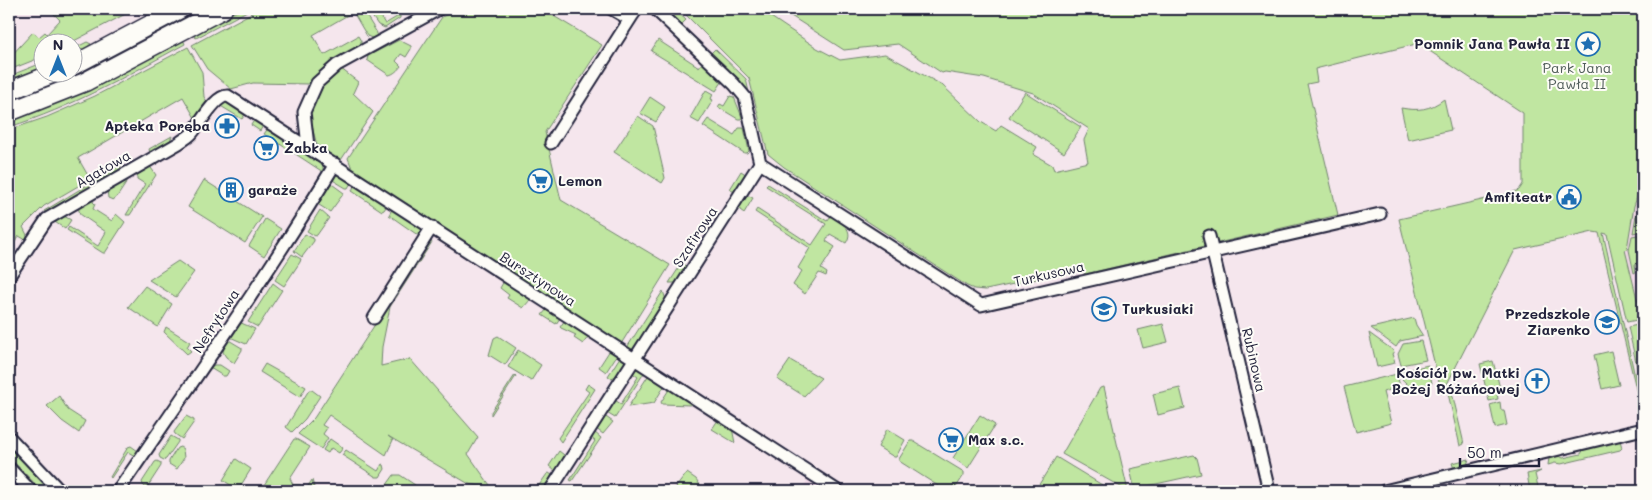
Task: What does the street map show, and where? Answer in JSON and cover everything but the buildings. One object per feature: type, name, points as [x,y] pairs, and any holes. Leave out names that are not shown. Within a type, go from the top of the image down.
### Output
[{"type":"main road","points":[[82,61],[180,9]]},
{"type":"main road","points":[[9,112],[85,82],[223,9]]},
{"type":"main road","points":[[9,91],[32,82]]},
{"type":"street","points":[[308,146],[304,112],[317,83],[337,65],[439,9]]},
{"type":"street","points":[[612,9],[624,16],[634,12]]},
{"type":"street","points":[[655,9],[745,96],[760,163]]},
{"type":"street","points":[[551,144],[634,12]]},
{"type":"street","name":"Bursztynowa","points":[[221,97],[228,96],[308,146],[838,491]]},
{"type":"street","name":"Agatowa","points":[[9,276],[47,219],[185,139],[221,97]]},
{"type":"street","name":"Turkusowa","points":[[760,163],[981,305],[1380,214]]},
{"type":"street","name":"Szafirowa","points":[[550,491],[760,163]]},
{"type":"street","name":"Nefrytowa","points":[[118,491],[204,366],[335,164]]},
{"type":"street","points":[[374,318],[432,227]]},
{"type":"street","name":"Rubinowa","points":[[1209,236],[1269,491]]},
{"type":"street","points":[[1384,491],[1643,429]]},
{"type":"street","points":[[9,438],[60,491]]},
{"type":"street","points":[[9,468],[30,490]]},
{"type":"street","points":[[9,478],[30,490]]},
{"type":"shaded area","points":[[1643,148],[1643,334],[1619,234]]},
{"type":"shaded area","points":[[808,479],[827,491],[801,491]]},
{"type":"green space","points":[[49,9],[135,9],[82,37],[82,32],[49,32],[60,20]]},
{"type":"green space","points":[[243,9],[248,9],[196,38],[191,32],[214,20]]},
{"type":"green space","points":[[259,9],[362,9],[377,33],[376,37],[367,36],[353,12],[313,35],[324,55],[358,36],[361,45],[333,62],[309,84],[253,83],[231,89],[207,69],[192,45]]},
{"type":"green space","points":[[367,9],[376,9],[385,24],[400,15],[400,18],[385,28],[378,25]]},
{"type":"green space","points":[[457,9],[542,9],[602,45],[545,132],[561,200],[670,265],[621,344],[353,171],[348,158],[442,17]]},
{"type":"green space","points":[[664,9],[674,9],[686,20],[681,25]]},
{"type":"green space","name":"Park Jana Pawła II","points":[[680,9],[759,9],[817,48],[840,60],[885,54],[942,85],[981,122],[996,131],[1001,125],[1037,147],[1033,154],[1052,165],[1054,170],[1088,162],[1084,140],[1089,129],[1033,93],[984,78],[942,73],[898,44],[844,50],[780,9],[1643,9],[1643,179],[1634,206],[1627,249],[1625,250],[1642,319],[1627,322],[1607,234],[1603,233],[1642,408],[1641,410],[1599,233],[1593,232],[1515,250],[1442,394],[1399,219],[1519,190],[1523,184],[1523,113],[1422,46],[1416,44],[1315,69],[1317,82],[1307,84],[1338,215],[1085,274],[1083,269],[986,290],[967,286],[784,167],[768,154],[749,78]]},
{"type":"green space","points":[[172,20],[176,27],[82,75],[82,72]]},
{"type":"green space","points":[[32,33],[32,61],[9,70],[9,58]]},
{"type":"green space","points":[[182,37],[185,44],[121,79],[77,101],[9,127],[9,118]]},
{"type":"green space","points":[[399,40],[411,46],[411,49],[406,57],[401,54],[396,61],[401,66],[394,73],[389,75],[367,60],[368,56]]},
{"type":"green space","points":[[658,40],[699,67],[702,63],[722,82],[716,91],[651,51]]},
{"type":"green space","points":[[87,42],[91,44],[82,51],[82,44]]},
{"type":"green space","points":[[188,47],[202,72],[204,97],[208,103],[197,117],[195,118],[183,97],[78,158],[90,179],[44,206],[23,227],[27,235],[26,240],[19,236],[9,251],[9,130],[47,117],[95,96]]},
{"type":"green space","points":[[715,49],[746,79],[751,101],[741,84],[710,54]]},
{"type":"green space","points":[[32,67],[32,72],[9,79],[9,76]]},
{"type":"green space","points":[[340,68],[358,82],[353,93],[373,112],[341,160],[337,161],[318,149],[308,112],[319,87]]},
{"type":"green space","points":[[706,90],[713,94],[711,99],[713,100],[699,123],[690,118]]},
{"type":"green space","points":[[1025,92],[1081,127],[1064,153],[1009,117]]},
{"type":"green space","points":[[730,96],[734,97],[742,117],[741,119],[718,107],[720,104],[724,106]]},
{"type":"green space","points":[[650,97],[665,107],[656,122],[640,113]]},
{"type":"green space","points":[[1444,99],[1451,130],[1408,140],[1401,108],[1424,109]]},
{"type":"green space","points":[[227,100],[264,124],[260,131],[251,125],[255,119],[246,113],[242,119],[219,105]]},
{"type":"green space","points":[[638,116],[653,126],[665,178],[662,183],[614,152]]},
{"type":"green space","points":[[708,119],[734,135],[739,128],[744,128],[749,151],[744,153],[703,126]]},
{"type":"green space","points":[[269,127],[293,142],[289,150],[264,134]]},
{"type":"green space","points":[[172,136],[169,143],[150,153],[149,149]]},
{"type":"green space","points":[[298,146],[323,163],[323,172],[294,153]]},
{"type":"green space","points":[[122,164],[119,171],[45,213],[44,211]]},
{"type":"green space","points":[[149,165],[156,175],[130,215],[126,215],[145,184],[137,179],[137,172]]},
{"type":"green space","points":[[741,171],[747,175],[735,193],[730,189]]},
{"type":"green space","points":[[339,173],[352,181],[348,188],[331,179],[335,174]]},
{"type":"green space","points":[[127,179],[117,197],[113,200],[108,198],[107,190]]},
{"type":"green space","points":[[204,180],[262,217],[245,243],[188,207]]},
{"type":"green space","points":[[329,182],[344,193],[330,212],[316,203]]},
{"type":"green space","points":[[355,183],[388,204],[384,210],[382,211],[352,191]]},
{"type":"green space","points":[[768,184],[827,221],[831,216],[848,230],[849,234],[846,243],[830,234],[826,241],[835,247],[821,269],[827,273],[826,276],[819,273],[805,294],[793,285],[802,271],[798,268],[810,248],[755,212],[757,209],[812,245],[826,224],[766,186]]},
{"type":"green space","points":[[745,197],[753,198],[744,213],[740,210],[740,205]]},
{"type":"green space","points":[[94,198],[93,202],[95,204],[93,209],[112,221],[116,214],[125,222],[105,253],[67,230],[69,227],[98,246],[106,232],[80,214],[78,207]]},
{"type":"green space","points":[[393,207],[426,227],[422,235],[419,236],[389,215]]},
{"type":"green space","points":[[320,210],[329,218],[315,236],[307,231]]},
{"type":"green space","points":[[1643,211],[1643,231],[1633,233],[1636,215]]},
{"type":"green space","points":[[62,215],[71,220],[65,229],[52,220]]},
{"type":"green space","points":[[265,219],[281,229],[264,256],[249,246]]},
{"type":"green space","points":[[305,234],[314,239],[314,241],[302,257],[294,251]]},
{"type":"green space","points":[[1643,234],[1643,263],[1635,265],[1636,272],[1634,273],[1629,250],[1632,236]]},
{"type":"green space","points":[[430,240],[432,242],[390,307],[382,347],[381,366],[410,359],[478,437],[468,454],[492,488],[469,484],[388,436],[393,440],[386,455],[329,415],[322,425],[327,428],[323,434],[328,438],[321,449],[298,434],[314,418]]},
{"type":"green space","points":[[292,254],[301,259],[284,286],[275,280]]},
{"type":"green space","points":[[178,261],[194,272],[176,297],[149,280]]},
{"type":"green space","points":[[682,263],[687,267],[676,283],[669,283]]},
{"type":"green space","points":[[504,281],[531,299],[523,308],[507,298],[509,295],[500,288]]},
{"type":"green space","points":[[273,283],[282,290],[258,327],[248,322]]},
{"type":"green space","points":[[145,286],[172,304],[158,327],[128,307]]},
{"type":"green space","points":[[663,291],[666,300],[633,353],[626,349]]},
{"type":"green space","points":[[547,309],[560,318],[556,324],[542,315]]},
{"type":"green space","points":[[1414,318],[1423,336],[1400,341],[1396,347],[1371,328]]},
{"type":"green space","points":[[565,320],[587,333],[588,337],[583,344],[574,338],[576,335],[560,327]]},
{"type":"green space","points":[[239,322],[255,329],[246,344],[230,337]]},
{"type":"green space","points":[[1163,324],[1168,342],[1143,348],[1138,330]]},
{"type":"green space","points":[[1643,324],[1643,393],[1628,327]]},
{"type":"green space","points":[[166,327],[190,342],[187,347],[191,351],[187,354],[164,332]]},
{"type":"green space","points":[[1369,333],[1394,351],[1392,354],[1395,363],[1377,367]]},
{"type":"green space","points":[[498,336],[516,348],[505,365],[489,355],[494,338]]},
{"type":"green space","points":[[227,339],[242,348],[234,363],[223,352]]},
{"type":"green space","points":[[1421,341],[1426,360],[1401,365],[1398,354],[1403,344]]},
{"type":"green space","points":[[518,350],[541,365],[531,381],[508,367]]},
{"type":"green space","points":[[610,350],[617,352],[617,355],[606,372],[599,367]]},
{"type":"green space","points":[[1611,351],[1619,385],[1602,389],[1594,355]]},
{"type":"green space","points":[[623,356],[628,360],[617,376],[611,378],[608,376],[620,357]]},
{"type":"green space","points":[[790,360],[821,378],[804,396],[777,379]]},
{"type":"green space","points":[[1493,361],[1501,392],[1497,393],[1498,399],[1489,401],[1480,364]]},
{"type":"green space","points":[[265,364],[306,387],[300,397],[260,372]]},
{"type":"green space","points":[[214,365],[220,365],[229,371],[226,376],[210,368]]},
{"type":"green space","points":[[636,365],[644,370],[644,373],[615,418],[605,412],[613,399],[621,404],[638,377],[631,372]]},
{"type":"green space","points":[[1428,365],[1432,383],[1411,388],[1402,379],[1403,371]]},
{"type":"green space","points":[[1397,374],[1400,387],[1383,392],[1391,423],[1356,432],[1344,387]]},
{"type":"green space","points":[[651,375],[665,385],[654,403],[628,407],[648,376]]},
{"type":"green space","points":[[516,376],[491,415],[491,412]]},
{"type":"green space","points":[[588,384],[595,389],[561,442],[558,438],[589,392],[585,389]]},
{"type":"green space","points":[[1104,387],[1128,491],[1062,454],[1100,388]]},
{"type":"green space","points":[[670,388],[693,403],[691,405],[662,404],[661,402]]},
{"type":"green space","points":[[1180,388],[1185,408],[1158,415],[1153,394]]},
{"type":"green space","points":[[1451,388],[1464,444],[1460,446],[1447,389]]},
{"type":"green space","points":[[309,390],[320,396],[305,419],[292,432],[286,427]]},
{"type":"green space","points":[[59,396],[68,410],[85,421],[79,433],[62,421],[47,406]]},
{"type":"green space","points":[[1500,402],[1507,425],[1495,428],[1490,405]]},
{"type":"green space","points":[[603,415],[613,422],[603,434],[595,428]]},
{"type":"green space","points":[[980,415],[995,425],[968,468],[953,458]]},
{"type":"green space","points":[[186,416],[194,420],[194,422],[182,439],[174,432]]},
{"type":"green space","points":[[718,420],[732,428],[735,443],[712,429]]},
{"type":"green space","points":[[887,429],[905,440],[896,457],[878,447]]},
{"type":"green space","points":[[593,431],[601,438],[572,481],[570,480],[595,441],[589,436]]},
{"type":"green space","points":[[171,436],[178,440],[178,442],[164,460],[159,455]]},
{"type":"green space","points":[[294,439],[310,447],[290,478],[293,485],[300,485],[306,489],[312,480],[315,491],[260,491]]},
{"type":"green space","points":[[330,439],[343,448],[339,453],[331,448],[328,453],[323,450]]},
{"type":"green space","points":[[1620,440],[1622,448],[1620,450],[1561,464],[1548,465],[1549,458],[1558,455],[1563,458],[1581,454],[1584,449]]},
{"type":"green space","points":[[910,441],[964,472],[955,489],[946,491],[899,461]]},
{"type":"green space","points":[[9,442],[55,491],[42,491],[9,457]]},
{"type":"green space","points":[[131,446],[138,451],[135,456],[128,452],[111,478],[128,447]]},
{"type":"green space","points":[[177,448],[183,449],[184,458],[177,469],[169,464],[169,461]]},
{"type":"green space","points":[[346,450],[378,471],[382,464],[384,465],[385,469],[380,477],[376,477],[342,455]]},
{"type":"green space","points":[[559,451],[564,457],[555,471],[549,466]]},
{"type":"green space","points":[[1194,455],[1197,458],[1201,474],[1138,488],[1134,486],[1130,469]]},
{"type":"green space","points":[[1056,457],[1112,491],[1035,491]]},
{"type":"green space","points":[[236,459],[251,469],[238,490],[223,480]]},
{"type":"green space","points":[[1469,459],[1467,465],[1454,469],[1452,463]]},
{"type":"green space","points":[[157,461],[161,463],[161,466],[148,486],[145,487],[142,482]]},
{"type":"green space","points":[[1541,471],[1535,474],[1539,491],[1530,491],[1527,474]]},
{"type":"green space","points":[[687,473],[696,479],[704,491],[673,491]]},
{"type":"green space","points":[[547,474],[552,475],[542,491],[535,491]]},
{"type":"green space","points":[[394,475],[400,475],[415,485],[411,491],[388,491],[384,489]]},
{"type":"place","name":"Pomnik Jana Pawła II","points":[[1588,44]]},
{"type":"place","name":"Apteka Poręba","points":[[227,126]]},
{"type":"place","name":"Żabka","points":[[266,148]]},
{"type":"place","name":"Lemon","points":[[540,181]]},
{"type":"place","name":"garaże","points":[[231,190]]},
{"type":"place","name":"Amfiteatr","points":[[1569,197]]},
{"type":"place","name":"Turkusiaki","points":[[1104,309]]},
{"type":"place","name":"Przedszkole Ziarenko","points":[[1607,322]]},
{"type":"place","name":"Kościół pw. Matki Bożej Różańcowej","points":[[1537,381]]},
{"type":"place","name":"Max s.c.","points":[[951,440]]}]
